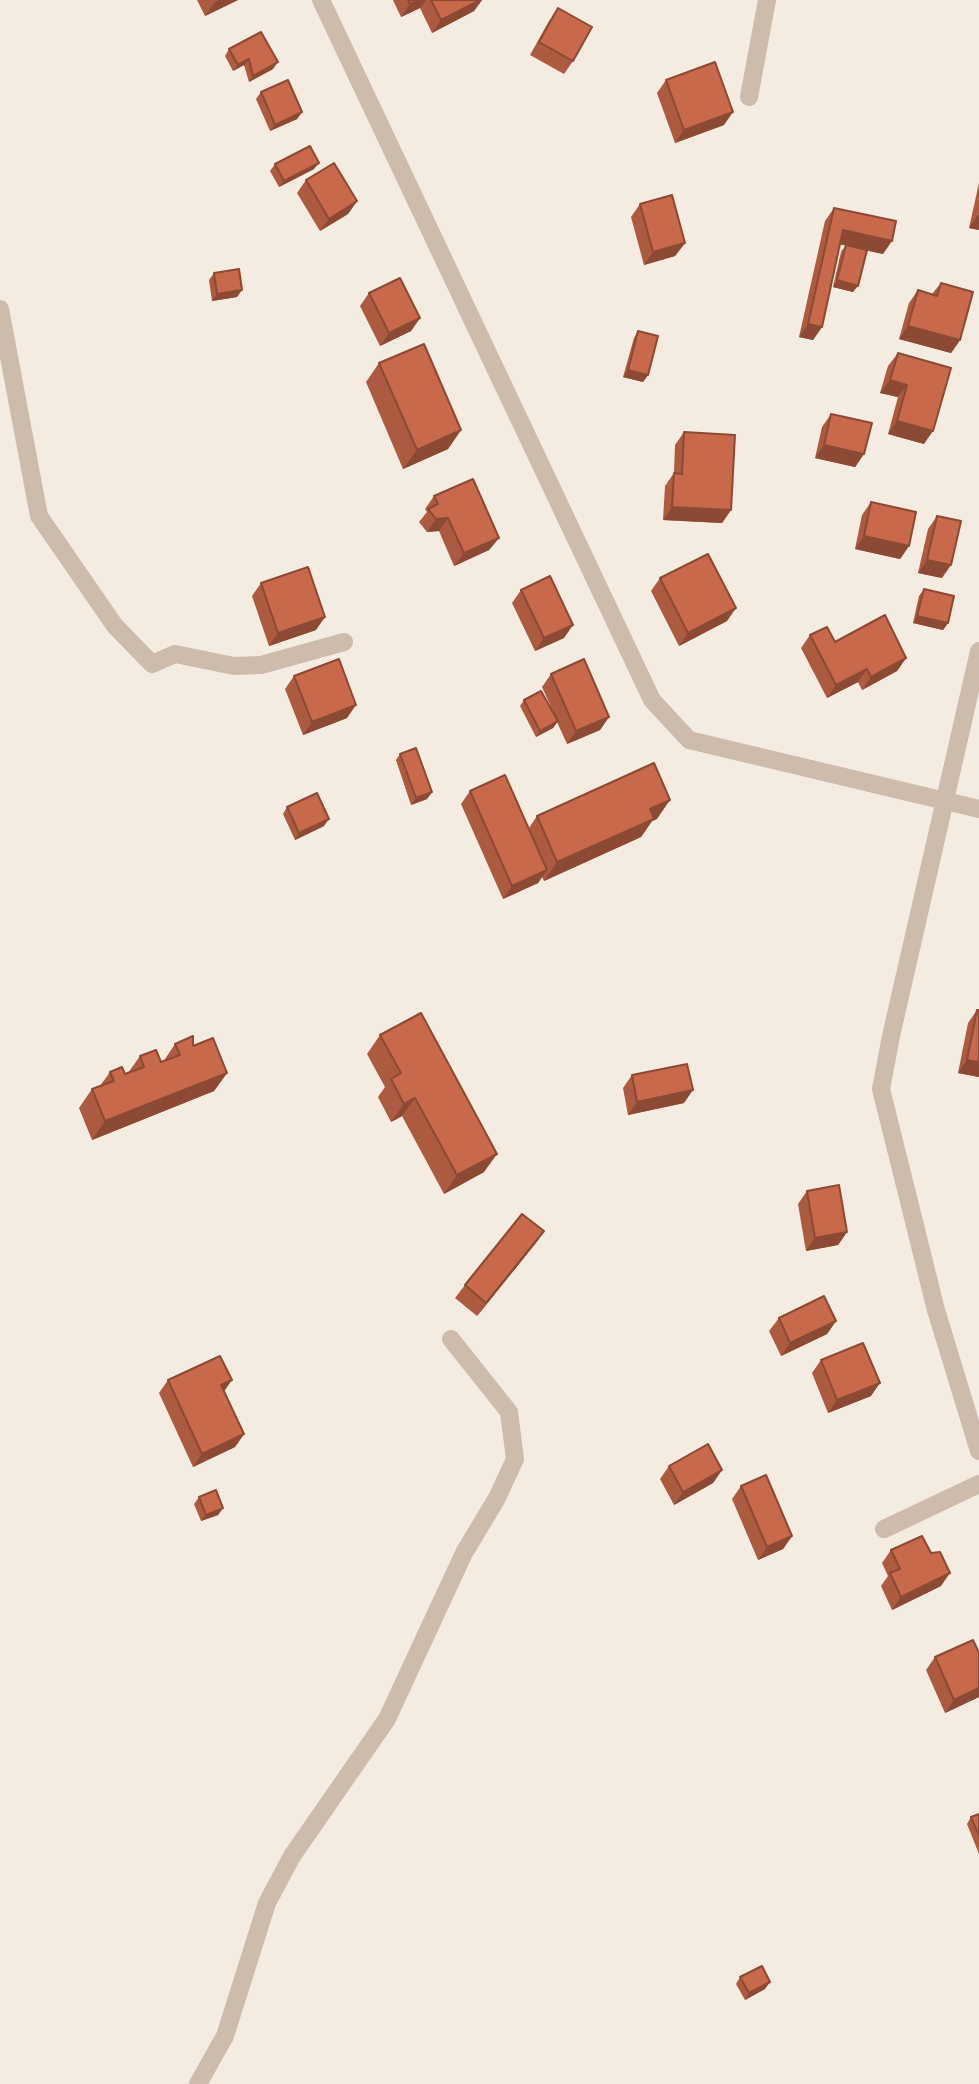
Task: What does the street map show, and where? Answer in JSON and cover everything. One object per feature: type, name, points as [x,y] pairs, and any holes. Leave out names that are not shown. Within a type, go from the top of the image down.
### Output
[{"type":"street","points":[[321,0],[652,700],[689,740],[979,809]]},
{"type":"street","points":[[749,97],[767,0]]},
{"type":"street","points":[[0,309],[39,516],[115,625],[152,664],[175,654],[234,666],[261,666],[344,642]]},
{"type":"street","points":[[979,651],[881,1089],[936,1310],[979,1451]]},
{"type":"street","points":[[198,2084],[225,2036],[267,1903],[292,1856],[387,1719],[464,1553],[497,1498],[515,1459],[509,1412],[451,1339]]},
{"type":"street","points":[[884,1529],[979,1483]]},
{"type":"building","points":[[431,0],[480,0],[441,20]]},
{"type":"building","points":[[558,8],[592,27],[573,61],[539,42]]},
{"type":"building","points":[[261,32],[278,62],[253,76],[249,59],[238,65],[229,49]]},
{"type":"building","points":[[715,62],[733,112],[684,130],[666,80]]},
{"type":"building","points":[[288,80],[302,112],[275,125],[261,92]]},
{"type":"building","points":[[310,146],[319,163],[284,181],[275,164]]},
{"type":"building","points":[[334,163],[357,201],[329,219],[306,180]]},
{"type":"building","points":[[672,195],[685,243],[653,252],[640,204]]},
{"type":"building","points":[[834,208],[896,221],[892,241],[843,230],[822,327],[808,324]]},
{"type":"building","points":[[846,245],[867,250],[858,286],[837,280]]},
{"type":"building","points":[[239,269],[242,290],[217,294],[214,273]]},
{"type":"building","points":[[400,278],[420,318],[389,333],[369,293]]},
{"type":"building","points":[[941,283],[973,292],[960,340],[908,326],[918,290],[937,296]]},
{"type":"building","points":[[638,331],[658,336],[648,375],[628,370]]},
{"type":"building","points":[[424,344],[461,430],[417,450],[379,363]]},
{"type":"building","points":[[898,353],[951,368],[933,431],[897,421],[907,385],[890,380]]},
{"type":"building","points":[[831,414],[872,423],[864,454],[824,445]]},
{"type":"building","points":[[684,432],[735,435],[731,510],[672,507],[674,473],[682,474]]},
{"type":"building","points":[[473,479],[499,538],[464,553],[448,518],[436,519],[428,509],[438,504],[434,496]]},
{"type":"building","points":[[871,502],[916,512],[909,546],[864,536]]},
{"type":"building","points":[[937,516],[961,521],[951,565],[927,560]]},
{"type":"building","points":[[708,554],[736,608],[688,633],[660,578]]},
{"type":"building","points":[[308,567],[325,617],[278,633],[261,583]]},
{"type":"building","points":[[550,576],[573,625],[544,638],[521,590]]},
{"type":"building","points":[[924,589],[954,596],[948,623],[917,616]]},
{"type":"building","points":[[885,615],[906,658],[871,677],[867,669],[836,685],[810,635],[827,627],[835,642]]},
{"type":"building","points":[[339,659],[356,705],[312,722],[294,676]]},
{"type":"building","points":[[584,659],[609,717],[576,731],[551,674]]},
{"type":"building","points":[[541,691],[558,721],[540,731],[524,700]]},
{"type":"building","points":[[416,748],[432,792],[416,798],[400,754]]},
{"type":"building","points":[[654,763],[670,800],[650,809],[654,819],[557,862],[537,816]]},
{"type":"building","points":[[505,775],[547,870],[512,886],[470,791]]},
{"type":"building","points":[[317,793],[329,819],[299,833],[287,807]]},
{"type":"building","points":[[979,1010],[979,1062],[967,1060]]},
{"type":"building","points":[[421,1013],[497,1154],[457,1175],[415,1098],[404,1104],[391,1079],[401,1073],[380,1035]]},
{"type":"building","points":[[193,1036],[193,1046],[213,1038],[227,1073],[105,1121],[92,1089],[114,1081],[110,1072],[122,1067],[125,1074],[144,1067],[140,1056],[156,1050],[161,1062],[180,1055],[175,1044]]},
{"type":"building","points":[[687,1064],[693,1090],[637,1102],[632,1075]]},
{"type":"building","points":[[839,1185],[847,1232],[815,1238],[807,1191]]},
{"type":"building","points":[[522,1214],[544,1231],[486,1303],[465,1285]]},
{"type":"building","points":[[824,1296],[836,1321],[790,1343],[779,1318]]},
{"type":"building","points":[[863,1343],[880,1383],[837,1400],[821,1360]]},
{"type":"building","points":[[220,1356],[232,1380],[221,1385],[244,1434],[202,1454],[168,1380]]},
{"type":"building","points":[[708,1444],[722,1470],[683,1492],[669,1466]]},
{"type":"building","points":[[766,1475],[792,1536],[767,1547],[741,1486]]},
{"type":"building","points":[[216,1490],[223,1508],[206,1515],[199,1497]]},
{"type":"building","points":[[922,1536],[931,1553],[940,1552],[950,1573],[901,1597],[890,1573],[900,1569],[891,1550]]},
{"type":"building","points":[[973,1640],[979,1653],[979,1688],[954,1700],[935,1657]]},
{"type":"building","points":[[979,1814],[979,1836],[971,1817]]},
{"type":"building","points":[[762,1966],[770,1982],[749,1993],[740,1977]]}]
